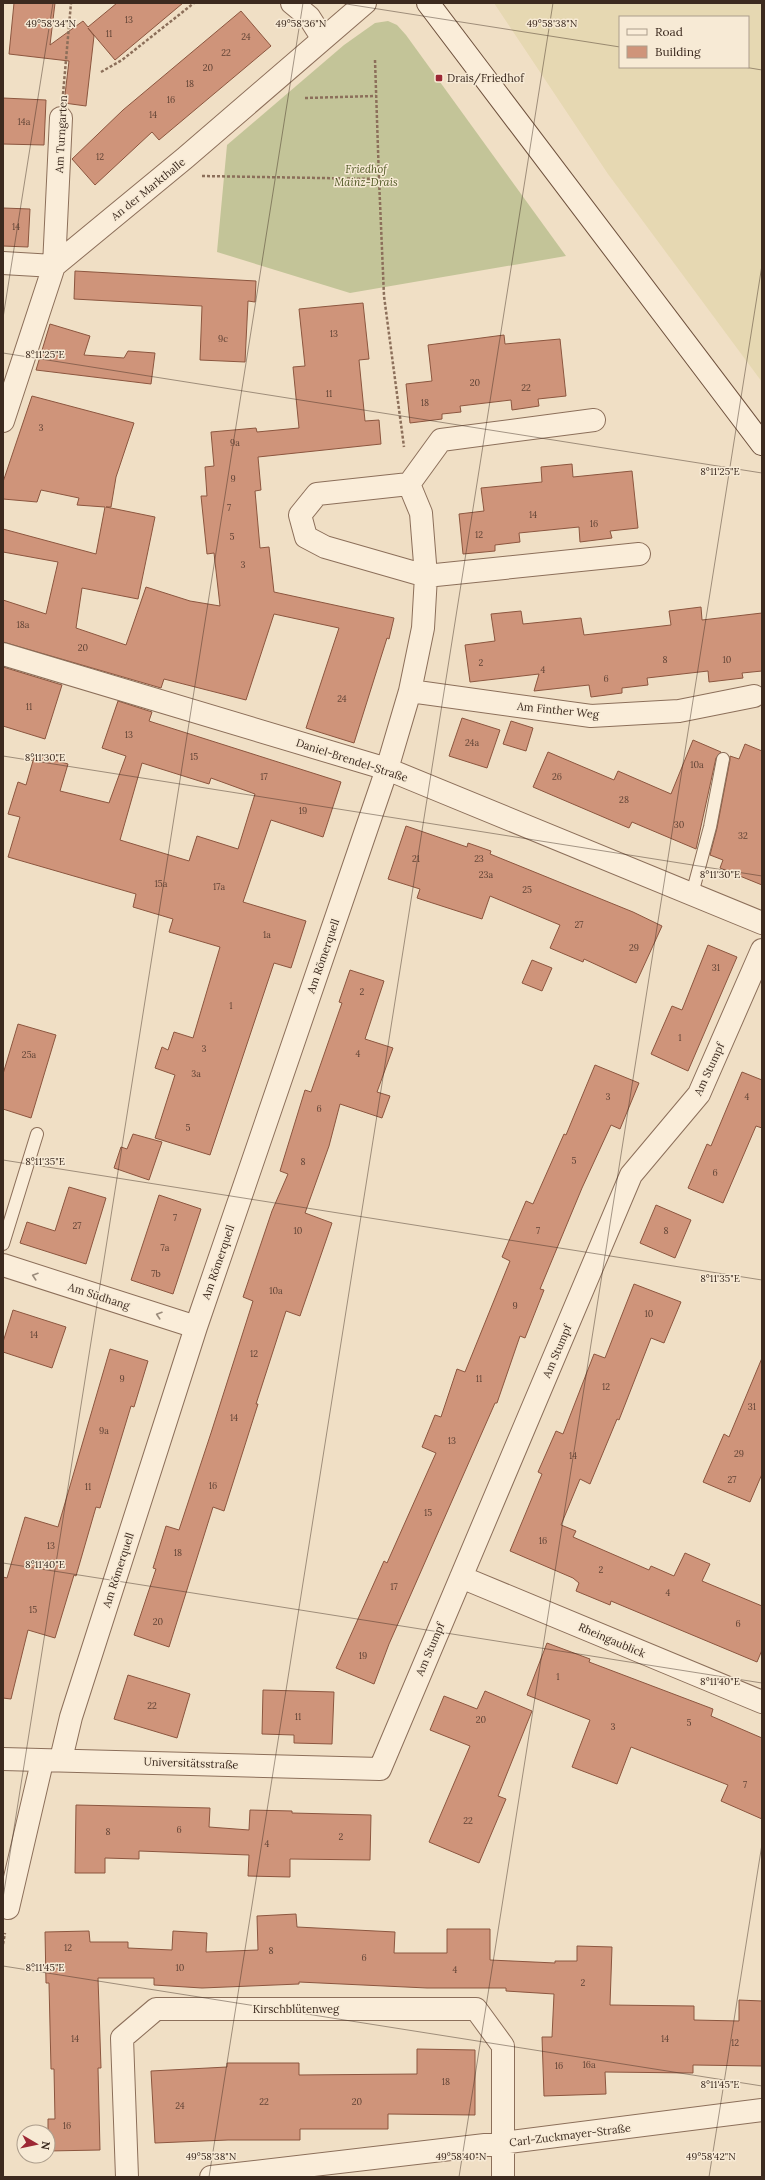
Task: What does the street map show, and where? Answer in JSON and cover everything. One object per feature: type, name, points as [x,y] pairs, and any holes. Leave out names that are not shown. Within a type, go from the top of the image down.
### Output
[{"type":"street","points":[[292,3],[309,17],[323,39]]},
{"type":"street","name":"An der Markthalle","points":[[54,266],[186,158],[365,3]]},
{"type":"street","points":[[428,3],[762,444]]},
{"type":"street","name":"Am Turngarten","points":[[54,266],[61,118]]},
{"type":"street","points":[[3,263],[54,266],[3,421]]},
{"type":"street","points":[[594,420],[441,440],[409,484],[317,494],[300,515],[306,537],[325,547],[426,576],[639,554]]},
{"type":"street","points":[[387,769],[410,691],[423,628],[426,576],[421,513],[409,484]]},
{"type":"street","name":"Daniel-Brendel-Straße","points":[[3,654],[387,769],[762,923]]},
{"type":"street","name":"Am Finther Weg","points":[[410,691],[591,716],[679,711],[754,696]]},
{"type":"street","name":"Am Römerquell","points":[[8,1908],[52,1760],[71,1717],[196,1327],[387,769]]},
{"type":"street","name":"Am Stumpf","points":[[380,1769],[631,1175],[699,1094],[762,950]]},
{"type":"street","name":"Am Südhang","points":[[3,1266],[196,1327]]},
{"type":"street","name":"Rheingaublick","points":[[461,1577],[762,1702]]},
{"type":"street","name":"Universitätsstraße","points":[[3,1759],[380,1769]]},
{"type":"street","name":"Kirschblütenweg","points":[[127,2177],[122,2038],[156,2009],[476,2009],[503,2046],[502,2143]]},
{"type":"street","name":"Carl-Zuckmayer-Straße","points":[[211,2177],[502,2143],[762,2110]]},
{"type":"street","points":[[502,2143],[503,2177]]},
{"type":"lane","points":[[692,894],[710,827],[724,759]]},
{"type":"lane","points":[[3,1244],[37,1134]]},
{"type":"path","name":"Am Turngarten","points":[[61,118],[71,3]]},
{"type":"path","points":[[101,72],[122,60],[194,3]]},
{"type":"path","points":[[375,60],[384,296],[409,484]]},
{"type":"path","points":[[305,98],[376,96]]},
{"type":"path","points":[[186,158],[202,176],[379,179]]},
{"type":"shaded area","points":[[494,3],[762,3],[762,382],[608,174]]},
{"type":"green space","name":"Friedhof Mainz-Drais","points":[[388,21],[397,25],[406,35],[566,256],[350,293],[217,252],[227,145],[344,45],[375,23]]},
{"type":"building","points":[[14,3],[55,3],[50,45],[83,21],[88,27],[117,3],[183,3],[115,60],[88,28],[94,36],[86,106],[64,103],[69,61],[9,54]]},
{"type":"building","points":[[241,11],[271,46],[159,140],[152,132],[95,185],[72,159],[123,110]]},
{"type":"building","points":[[3,98],[46,100],[44,145],[3,144]]},
{"type":"building","points":[[3,208],[30,209],[28,247],[3,246]]},
{"type":"building","points":[[75,271],[256,281],[255,302],[248,301],[245,362],[200,360],[202,306],[74,299]]},
{"type":"building","points":[[363,303],[369,359],[359,360],[365,421],[379,420],[381,444],[258,457],[261,490],[255,491],[260,548],[269,547],[274,592],[394,618],[389,639],[387,638],[354,743],[306,728],[339,628],[274,614],[246,700],[164,679],[161,688],[3,642],[3,600],[46,614],[58,562],[3,552],[3,529],[96,554],[105,507],[77,505],[79,498],[41,490],[37,502],[3,499],[3,482],[32,396],[134,423],[116,477],[111,507],[106,507],[155,517],[138,599],[82,588],[76,628],[126,645],[146,587],[190,601],[220,606],[214,553],[207,554],[201,496],[207,496],[205,467],[214,466],[211,432],[256,428],[257,432],[299,428],[293,367],[305,366],[299,309]]},
{"type":"building","points":[[50,324],[90,336],[84,355],[124,358],[128,351],[155,353],[151,384],[36,370]]},
{"type":"building","points":[[504,335],[505,344],[560,339],[566,396],[538,399],[539,406],[512,410],[511,400],[460,406],[461,412],[442,414],[442,419],[410,423],[406,384],[432,381],[428,345]]},
{"type":"building","points":[[572,464],[573,477],[632,471],[638,528],[610,531],[612,538],[580,542],[579,527],[519,533],[520,542],[495,545],[495,551],[463,554],[459,514],[484,511],[481,488],[542,482],[541,467]]},
{"type":"building","points":[[701,607],[702,620],[762,613],[762,671],[742,673],[743,678],[709,682],[708,671],[647,678],[648,685],[622,688],[622,693],[591,697],[589,685],[534,691],[539,674],[470,682],[465,645],[495,641],[491,614],[521,611],[523,624],[581,618],[584,635],[671,625],[669,611]]},
{"type":"building","points":[[3,667],[62,685],[45,739],[3,726]]},
{"type":"building","points":[[118,701],[152,712],[149,721],[341,782],[323,837],[271,820],[243,902],[306,921],[291,968],[274,963],[210,1155],[155,1138],[175,1075],[155,1068],[162,1047],[168,1050],[174,1032],[193,1038],[220,947],[169,932],[173,919],[133,907],[136,894],[8,857],[20,817],[8,814],[18,782],[26,785],[35,754],[68,764],[60,791],[109,803],[126,756],[102,748]],"holes":[[[142,763],[209,784],[211,778],[255,794],[238,849],[197,836],[189,861],[120,840]]]},
{"type":"building","points":[[462,718],[500,730],[487,768],[449,756]]},
{"type":"building","points":[[511,721],[533,728],[526,751],[503,744]]},
{"type":"building","points":[[693,740],[721,752],[716,758],[696,849],[632,822],[629,828],[533,787],[548,752],[614,780],[618,771],[671,794]]},
{"type":"building","points":[[745,744],[762,751],[762,885],[720,868],[723,860],[710,855],[717,828],[730,756],[739,759]]},
{"type":"building","points":[[406,826],[467,847],[468,843],[491,851],[490,854],[633,912],[662,926],[636,983],[584,959],[583,962],[550,948],[560,925],[490,896],[482,919],[417,898],[420,889],[388,879]]},
{"type":"building","points":[[708,945],[737,957],[688,1071],[651,1054],[672,1006],[682,1010]]},
{"type":"building","points":[[532,960],[552,968],[542,991],[522,983]]},
{"type":"building","points":[[350,970],[384,981],[365,1039],[393,1048],[377,1092],[390,1096],[382,1118],[340,1104],[329,1146],[305,1213],[332,1223],[300,1316],[286,1311],[224,1511],[213,1507],[169,1647],[134,1635],[156,1569],[153,1568],[166,1526],[179,1530],[211,1433],[253,1301],[243,1297],[272,1211],[288,1174],[280,1171],[305,1090],[311,1092],[342,1003],[339,1002]]},
{"type":"building","points":[[18,1024],[56,1035],[31,1118],[3,1109],[3,1074]]},
{"type":"building","points":[[595,1065],[639,1083],[620,1129],[611,1125],[582,1188],[540,1289],[544,1290],[525,1338],[520,1336],[497,1403],[495,1403],[389,1644],[374,1684],[336,1668],[384,1561],[387,1563],[436,1453],[422,1447],[435,1415],[441,1417],[457,1369],[465,1372],[510,1261],[502,1257],[526,1201],[533,1204],[564,1134],[566,1135]]},
{"type":"building","points":[[742,1072],[762,1080],[762,1128],[756,1126],[723,1203],[688,1188],[707,1144],[711,1146]]},
{"type":"building","points":[[133,1134],[162,1142],[149,1180],[114,1168],[121,1147],[127,1149]]},
{"type":"building","points":[[69,1187],[106,1198],[86,1264],[20,1243],[27,1222],[55,1231]]},
{"type":"building","points":[[159,1195],[201,1209],[173,1294],[131,1280]]},
{"type":"building","points":[[656,1205],[691,1220],[675,1258],[640,1243]]},
{"type":"building","points":[[634,1284],[681,1302],[664,1343],[651,1338],[619,1420],[617,1419],[590,1484],[580,1479],[561,1525],[576,1531],[573,1537],[649,1570],[651,1566],[674,1576],[685,1553],[710,1564],[702,1581],[762,1606],[762,1650],[757,1662],[611,1601],[610,1605],[576,1591],[579,1583],[573,1578],[510,1551],[542,1474],[538,1472],[556,1431],[563,1434],[594,1354],[605,1358]]},
{"type":"building","points":[[13,1310],[66,1327],[52,1368],[3,1352],[3,1342]]},
{"type":"building","points":[[110,1349],[148,1361],[134,1407],[131,1406],[100,1508],[96,1507],[76,1576],[74,1575],[55,1638],[28,1630],[11,1699],[3,1698],[3,1577],[7,1578],[25,1517],[58,1527]]},
{"type":"building","points":[[762,1358],[762,1474],[750,1502],[703,1482],[724,1434],[729,1437]]},
{"type":"building","points":[[547,1643],[590,1659],[589,1662],[713,1709],[711,1716],[762,1738],[762,1819],[721,1801],[728,1785],[631,1747],[617,1784],[572,1767],[590,1720],[527,1695]]},
{"type":"building","points":[[128,1675],[190,1694],[177,1738],[114,1719]]},
{"type":"building","points":[[263,1690],[334,1692],[332,1744],[294,1743],[294,1735],[262,1734]]},
{"type":"building","points":[[485,1691],[532,1711],[498,1796],[506,1799],[479,1863],[429,1842],[470,1746],[430,1730],[444,1696],[477,1709]]},
{"type":"building","points":[[76,1805],[210,1808],[209,1827],[249,1830],[250,1810],[292,1811],[292,1813],[371,1815],[370,1860],[290,1859],[290,1877],[248,1876],[249,1855],[139,1851],[139,1859],[105,1858],[105,1873],[75,1873]]},
{"type":"building","points":[[296,1914],[297,1927],[395,1932],[394,1953],[447,1953],[447,1929],[490,1929],[490,1960],[555,1963],[555,1961],[577,1961],[577,1946],[612,1947],[610,2005],[694,2006],[694,2020],[739,2021],[739,2000],[762,2001],[762,2066],[693,2065],[693,2073],[605,2072],[606,2094],[544,2096],[542,2037],[552,2037],[554,1994],[506,1991],[506,1988],[427,1988],[299,1982],[299,1984],[202,1988],[154,1985],[154,1978],[98,1978],[101,2068],[98,2068],[100,2150],[56,2151],[56,2124],[48,2124],[48,2119],[55,2119],[54,2069],[51,2069],[49,1983],[46,1983],[45,1932],[89,1931],[90,1942],[128,1942],[128,1948],[172,1950],[173,1931],[207,1933],[206,1952],[258,1950],[257,1916]]},
{"type":"building","points":[[417,2049],[475,2050],[475,2115],[388,2114],[388,2129],[300,2129],[300,2140],[228,2140],[155,2143],[151,2071],[227,2067],[227,2063],[299,2063],[299,2075],[417,2074]]},
{"type":"place","name":"Drais/Friedhof","points":[[439,78]]}]
